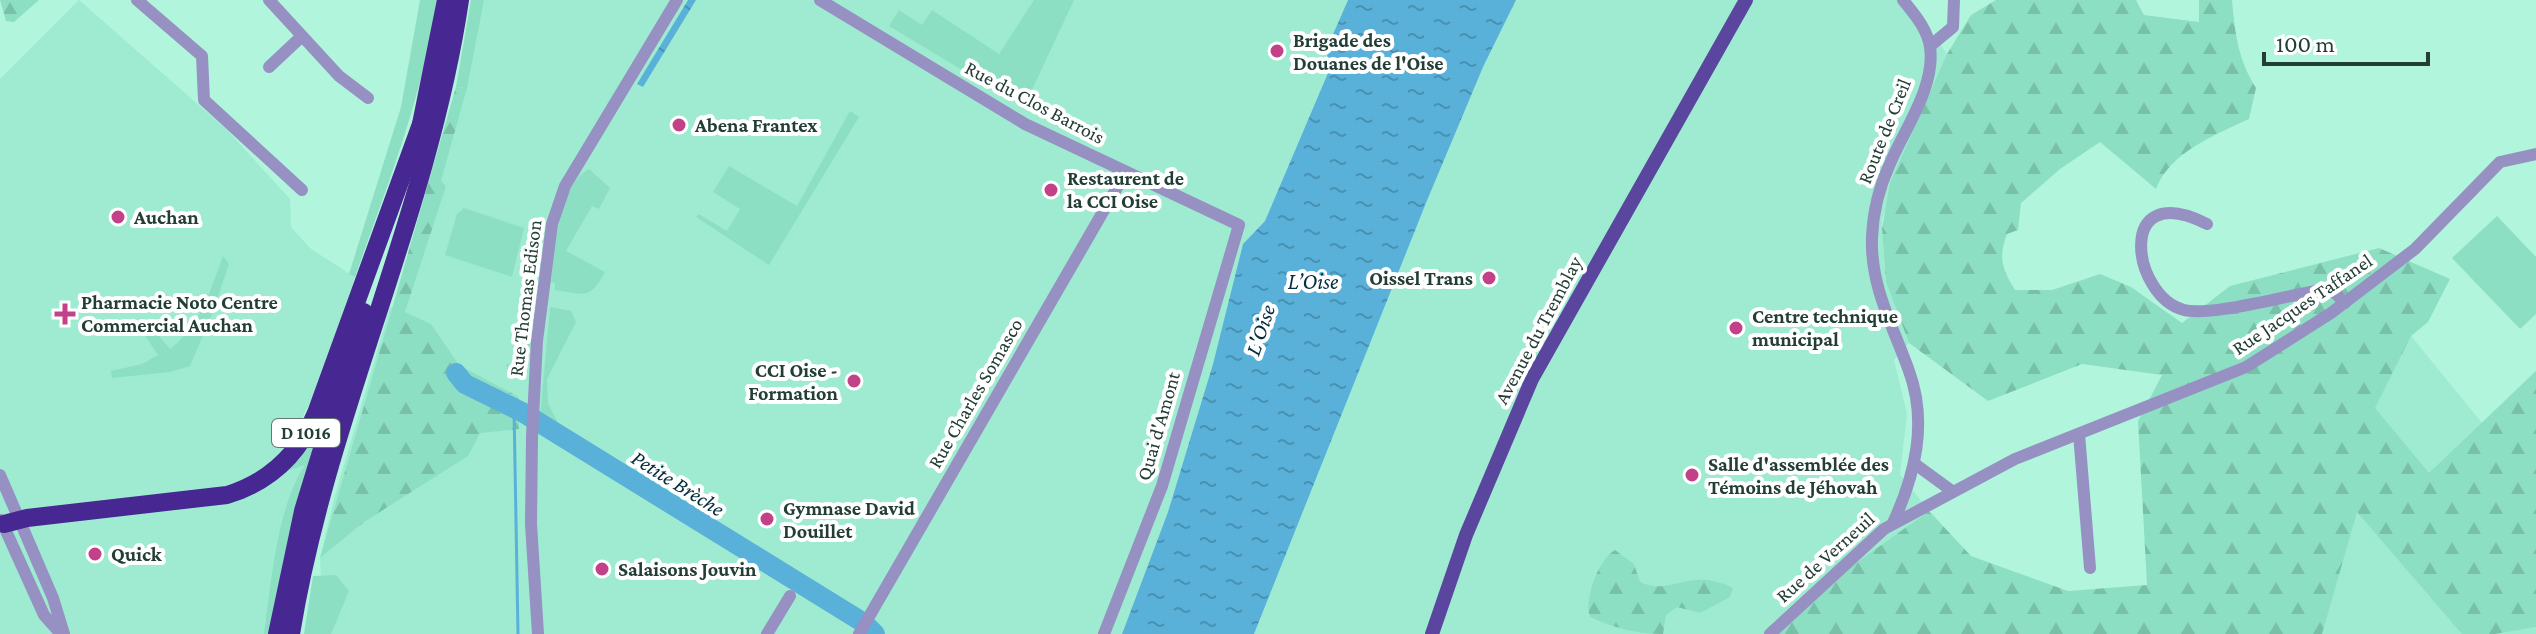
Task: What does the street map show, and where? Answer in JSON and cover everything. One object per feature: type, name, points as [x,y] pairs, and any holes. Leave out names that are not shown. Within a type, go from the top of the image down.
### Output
[{"type":"highway","name":"D 1016","points":[[277,634],[303,511],[421,124],[446,0]]},
{"type":"highway","name":"D 1016","points":[[291,634],[319,504],[432,138],[460,0]]},
{"type":"highway","name":"D 1016","points":[[6,522],[227,495],[257,483],[283,463],[303,439],[316,413],[421,124]]},
{"type":"main road","name":"Avenue du Tremblay","points":[[1710,60],[1739,0]]},
{"type":"main road","name":"Avenue du Tremblay","points":[[1432,634],[1472,519],[1532,379],[1746,0]]},
{"type":"street","points":[[137,0],[202,56],[204,100],[302,190]]},
{"type":"street","name":"Rue Thomas Edison","points":[[538,634],[531,524],[532,430],[544,278],[557,206],[565,186],[677,0]]},
{"type":"street","name":"Rue du Clos Barrois","points":[[820,0],[1025,124],[1239,225]]},
{"type":"street","points":[[1903,0],[1920,23],[1930,46],[1953,27],[1954,0]]},
{"type":"street","points":[[276,2],[301,37],[339,76],[368,98]]},
{"type":"street","points":[[269,67],[301,37]]},
{"type":"street","name":"Route de Creil","points":[[1893,523],[1915,464],[1918,422],[1912,379],[1877,288],[1872,238],[1884,177],[1925,84],[1930,46]]},
{"type":"street","name":"Rue Jacques Taffanel","points":[[1952,491],[2015,459],[2246,367],[2345,303],[2424,241],[2497,165],[2536,154]]},
{"type":"street","name":"Rue Charles Somasco","points":[[859,634],[1126,172]]},
{"type":"street","points":[[2207,224],[2186,216],[2163,213],[2154,215],[2144,226],[2143,246],[2148,278],[2162,297],[2176,307],[2199,311],[2323,290],[2333,291],[2345,303]]},
{"type":"street","name":"Quai d'Amont","points":[[1104,634],[1162,486],[1239,225]]},
{"type":"street","points":[[2079,434],[2090,568]]},
{"type":"street","points":[[1915,464],[1952,491]]},
{"type":"street","points":[[0,475],[6,522],[53,598],[62,634]]},
{"type":"street","name":"Rue de Verneuil","points":[[1770,634],[1872,537],[1952,491]]},
{"type":"street","points":[[767,634],[790,596]]},
{"type":"shaded area","points":[[79,0],[227,130],[290,199],[291,227],[311,249],[355,277],[316,390],[299,424],[313,441],[297,492],[267,634],[0,634],[0,79]]},
{"type":"shaded area","points":[[478,0],[1348,0],[1327,48],[1328,73],[1265,221],[1243,244],[1213,364],[1168,512],[1122,634],[314,634],[322,597],[320,558],[334,499],[390,307],[397,308],[439,174],[469,62]]},
{"type":"shaded area","points":[[1516,0],[1908,0],[1947,54],[1882,219],[1886,282],[1909,343],[1894,360],[1907,414],[1900,474],[1929,511],[1818,590],[1774,634],[1254,634],[1426,203],[1483,66]]},
{"type":"shaded area","points":[[2411,336],[2482,423],[2536,371],[2536,634],[2300,634],[2374,409]]},
{"type":"green space","points":[[0,0],[39,0],[14,22],[6,21]]},
{"type":"green space","points":[[420,0],[437,0],[423,71],[403,140],[355,277],[349,274],[401,107]]},
{"type":"green space","points":[[471,0],[484,0],[467,88],[456,87]]},
{"type":"green space","points":[[1034,0],[1074,0],[1024,107],[889,26],[899,10],[922,25],[932,10],[999,54]]},
{"type":"green space","points":[[1996,0],[2136,0],[2144,15],[2199,22],[2199,0],[2232,0],[2238,46],[2256,88],[2249,119],[2208,138],[2183,155],[2163,176],[2156,189],[2100,142],[2060,169],[2021,203],[2018,230],[2007,234],[2003,250],[2007,276],[2015,290],[2052,290],[2100,274],[2131,287],[2182,323],[2230,286],[2379,248],[2450,279],[2428,322],[2411,336],[2375,408],[2429,473],[2536,371],[2536,627],[2495,634],[2462,634],[2357,512],[2322,634],[1774,634],[1818,590],[1929,511],[1971,556],[2068,591],[2147,585],[2138,421],[2162,375],[2082,364],[1988,401],[1909,343],[1886,282],[1882,229],[1890,183],[1947,54],[1971,15]]},
{"type":"green space","points":[[456,87],[467,88],[441,181],[446,186],[405,312],[431,324],[459,365],[519,397],[519,429],[480,433],[468,456],[364,522],[320,558]]},
{"type":"green space","points":[[850,111],[859,117],[769,265],[696,217],[699,214],[727,231],[740,209],[713,192],[729,166],[797,206]]},
{"type":"green space","points":[[589,169],[610,188],[599,209],[592,206],[566,251],[605,272],[595,288],[585,293],[555,290],[555,283],[551,282],[564,204],[579,177]]},
{"type":"green space","points":[[464,208],[524,228],[512,277],[445,255],[457,214]]},
{"type":"green space","points":[[2497,216],[2536,257],[2536,314],[2520,329],[2452,258]]},
{"type":"green space","points":[[543,237],[527,374],[508,372],[506,364],[513,364],[532,300],[524,295]]},
{"type":"green space","points":[[223,256],[229,264],[190,366],[170,372],[112,378],[111,371],[142,364],[158,355],[143,333],[151,327],[170,349],[181,340],[203,307]]},
{"type":"green space","points":[[550,307],[571,311],[576,322],[547,379],[548,404],[562,430],[540,417]]},
{"type":"green space","points":[[310,437],[316,443],[291,528],[270,634],[264,634],[282,524],[295,482],[305,465],[278,474]]},
{"type":"green space","points":[[1615,550],[1634,564],[1640,582],[1661,586],[1692,580],[1718,582],[1733,588],[1730,597],[1700,613],[1677,607],[1666,615],[1663,634],[1635,632],[1599,621],[1590,617],[1591,591],[1603,562]]},
{"type":"green space","points":[[336,575],[349,591],[331,634],[304,634],[313,576]]},
{"type":"water","points":[[688,0],[696,0],[643,87],[637,84]]},
{"type":"water","name":"L’Oise","points":[[1348,0],[1516,0],[1483,67],[1426,203],[1254,634],[1122,634],[1168,512],[1213,364],[1243,244],[1265,221],[1328,73],[1327,48]]},
{"type":"waterway","name":"Petite Brèche","points":[[456,373],[465,384],[522,412],[864,623],[875,634]]},
{"type":"waterway","points":[[514,408],[518,634]]},
{"type":"place","name":"Brigade des Douanes de l'Oise","points":[[1277,51]]},
{"type":"place","name":"Abena Frantex","points":[[679,125]]},
{"type":"place","name":"Restaurent de la CCI Oise","points":[[1051,190]]},
{"type":"place","name":"Auchan","points":[[118,217]]},
{"type":"place","name":"Oissel Trans","points":[[1489,278]]},
{"type":"place","name":"Pharmacie Noto Centre Commercial Auchan","points":[[65,314]]},
{"type":"place","name":"Centre technique municipal","points":[[1736,328]]},
{"type":"place","name":"CCI Oise - Formation","points":[[854,381]]},
{"type":"place","name":"Salle d'assemblée des Témoins de Jéhovah","points":[[1692,475]]},
{"type":"place","name":"Gymnase David Douillet","points":[[767,519]]},
{"type":"place","name":"Quick","points":[[95,554]]},
{"type":"place","name":"Salaisons Jouvin","points":[[602,569]]},
{"type":"water label","name":"L'Oise","points":[[1260,330]]}]
